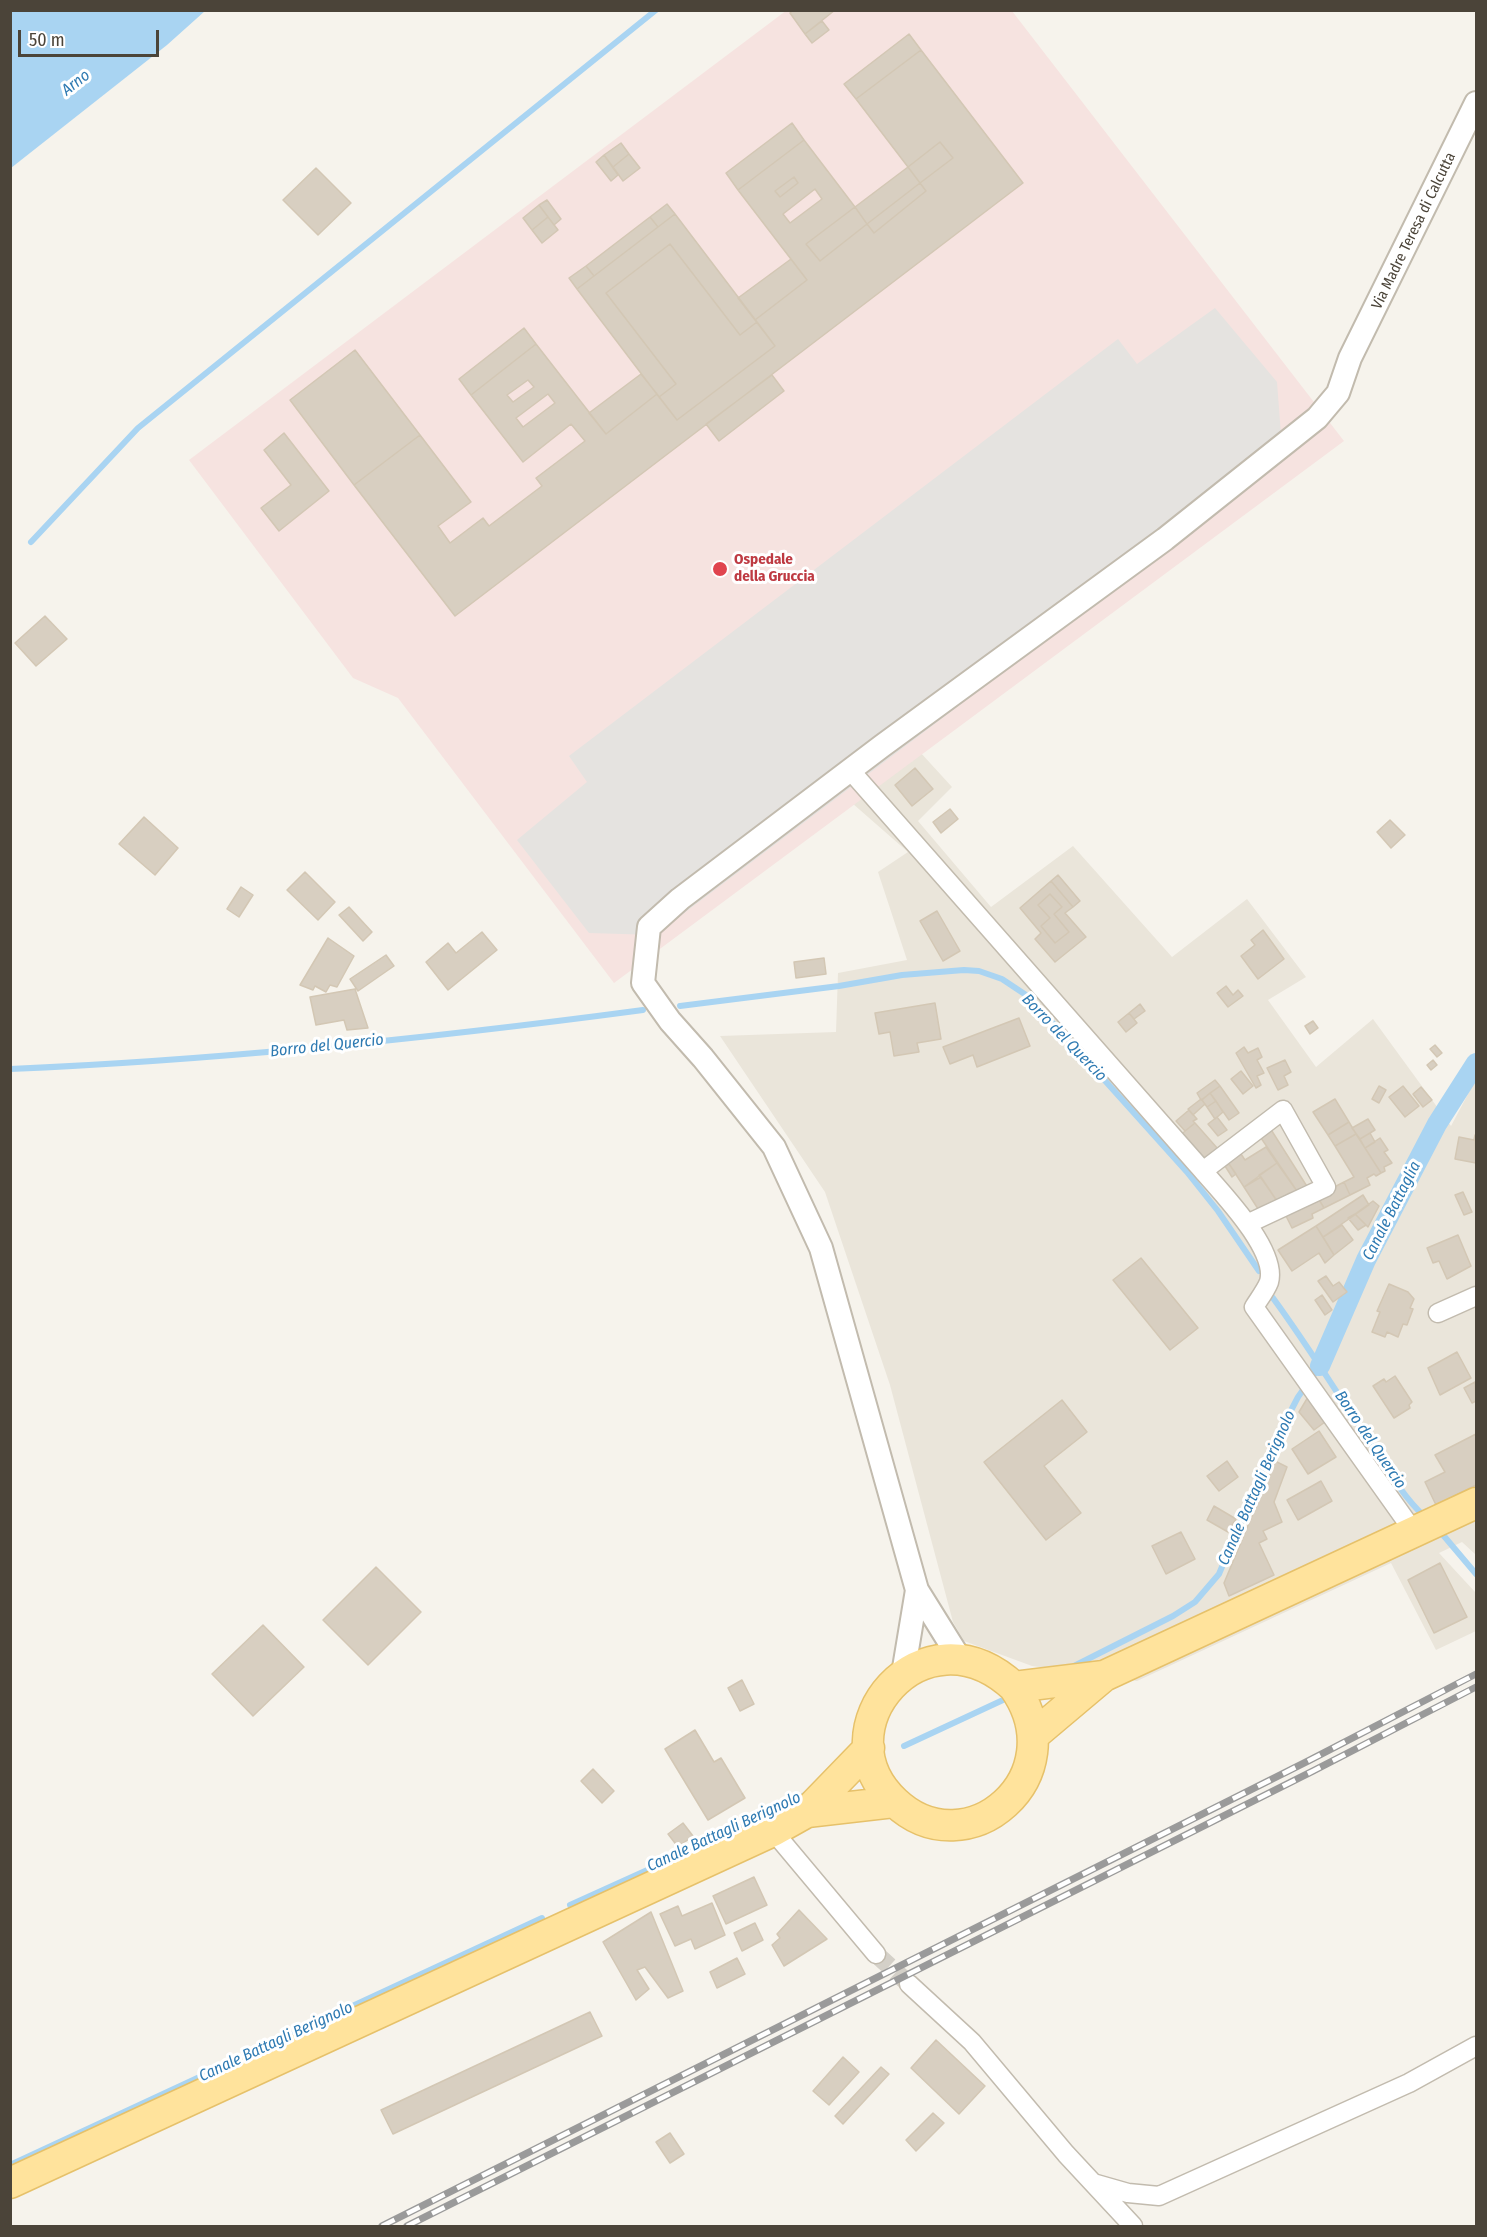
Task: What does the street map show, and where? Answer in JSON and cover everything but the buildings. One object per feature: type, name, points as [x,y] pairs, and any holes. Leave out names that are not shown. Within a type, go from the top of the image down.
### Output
[{"type":"main road","points":[[1034,1735],[1104,1676],[1476,1503]]},
{"type":"main road","points":[[939,1659],[960,1659],[979,1663],[1001,1675],[1014,1687],[1030,1715],[1034,1735],[1032,1760],[1025,1779],[1014,1796],[995,1812],[980,1819],[949,1825],[926,1821],[907,1812],[894,1802],[881,1786],[872,1766],[869,1748],[870,1724],[877,1705],[886,1691],[903,1674],[915,1667],[939,1659]]},
{"type":"main road","points":[[1014,1687],[1104,1676]]},
{"type":"main road","points":[[10,2183],[774,1831],[807,1812],[869,1748]]},
{"type":"main road","points":[[807,1812],[894,1802]]},
{"type":"street","name":"Via Madre Teresa di Calcutta","points":[[917,1590],[821,1248],[774,1148],[704,1058],[670,1021],[643,983],[649,927],[680,899],[850,770],[1165,539],[1317,418],[1338,393],[1350,358],[1476,103]]},
{"type":"street","points":[[850,770],[1247,1224],[1268,1258],[1269,1282],[1254,1307],[1414,1532]]},
{"type":"street","points":[[1203,1171],[1283,1110],[1326,1187],[1247,1224]]},
{"type":"street","points":[[1438,1313],[1476,1296]]},
{"type":"street","points":[[917,1590],[960,1659]]},
{"type":"street","points":[[903,1674],[917,1590]]},
{"type":"street","points":[[774,1831],[876,1954]]},
{"type":"street","points":[[909,1984],[972,2042],[1133,2226]]},
{"type":"street","points":[[1093,2182],[1128,2193],[1160,2196],[1409,2083],[1476,2046]]},
{"type":"shaded area","name":"Ospedale della Gruccia","points":[[787,10],[1012,11],[1344,441],[614,983],[398,698],[353,678],[189,460]]},
{"type":"shaded area","points":[[1215,308],[1277,382],[1283,461],[655,935],[589,933],[517,840],[587,782],[569,756],[1118,339],[1137,364]]},
{"type":"shaded area","points":[[920,752],[952,787],[918,821],[991,907],[1073,846],[1172,957],[1247,899],[1306,977],[1268,1000],[1316,1067],[1373,1019],[1451,1126],[1476,1079],[1476,1555],[1462,1542],[1439,1553],[1476,1593],[1476,1631],[1436,1650],[1391,1563],[1137,1681],[1032,1666],[964,1641],[953,1622],[890,1385],[825,1192],[720,1036],[836,1032],[838,973],[907,960],[878,872],[908,852],[852,803]]},
{"type":"water","name":"Arno","points":[[11,10],[205,11],[167,45],[11,168]]},
{"type":"waterway","points":[[31,542],[138,428],[656,10]]},
{"type":"waterway","name":"Borro del Quercio","points":[[680,1006],[839,986],[902,975],[964,970],[979,971],[1002,979],[1026,995],[1187,1172],[1218,1211],[1259,1271]]},
{"type":"waterway","name":"Borro del Quercio","points":[[10,1069],[169,1060],[327,1047],[643,1010]]},
{"type":"waterway","name":"Canale Battaglia","points":[[1320,1366],[1366,1260],[1437,1124],[1476,1063]]},
{"type":"waterway","name":"Borro del Quercio","points":[[1273,1298],[1394,1479],[1426,1518]]},
{"type":"waterway","name":"Canale Battagli Berignolo","points":[[1072,1667],[1173,1616],[1195,1602],[1219,1574],[1271,1449],[1298,1397],[1320,1366]]},
{"type":"waterway","name":"Borro del Quercio","points":[[1438,1529],[1476,1574]]},
{"type":"waterway","name":"Canale Battagli Berignolo","points":[[904,1746],[1003,1700]]},
{"type":"waterway","name":"Canale Battagli Berignolo","points":[[570,1905],[749,1824],[807,1794]]},
{"type":"waterway","name":"Canale Battagli Berignolo","points":[[10,2165],[542,1918]]},
{"type":"tunnel","points":[[876,1954],[909,1984]]},
{"type":"railway","points":[[382,2226],[1308,1761],[1476,1674]]},
{"type":"railway","points":[[407,2226],[1476,1687]]},
{"type":"place","name":"Ospedale della Gruccia","points":[[720,569]]}]
